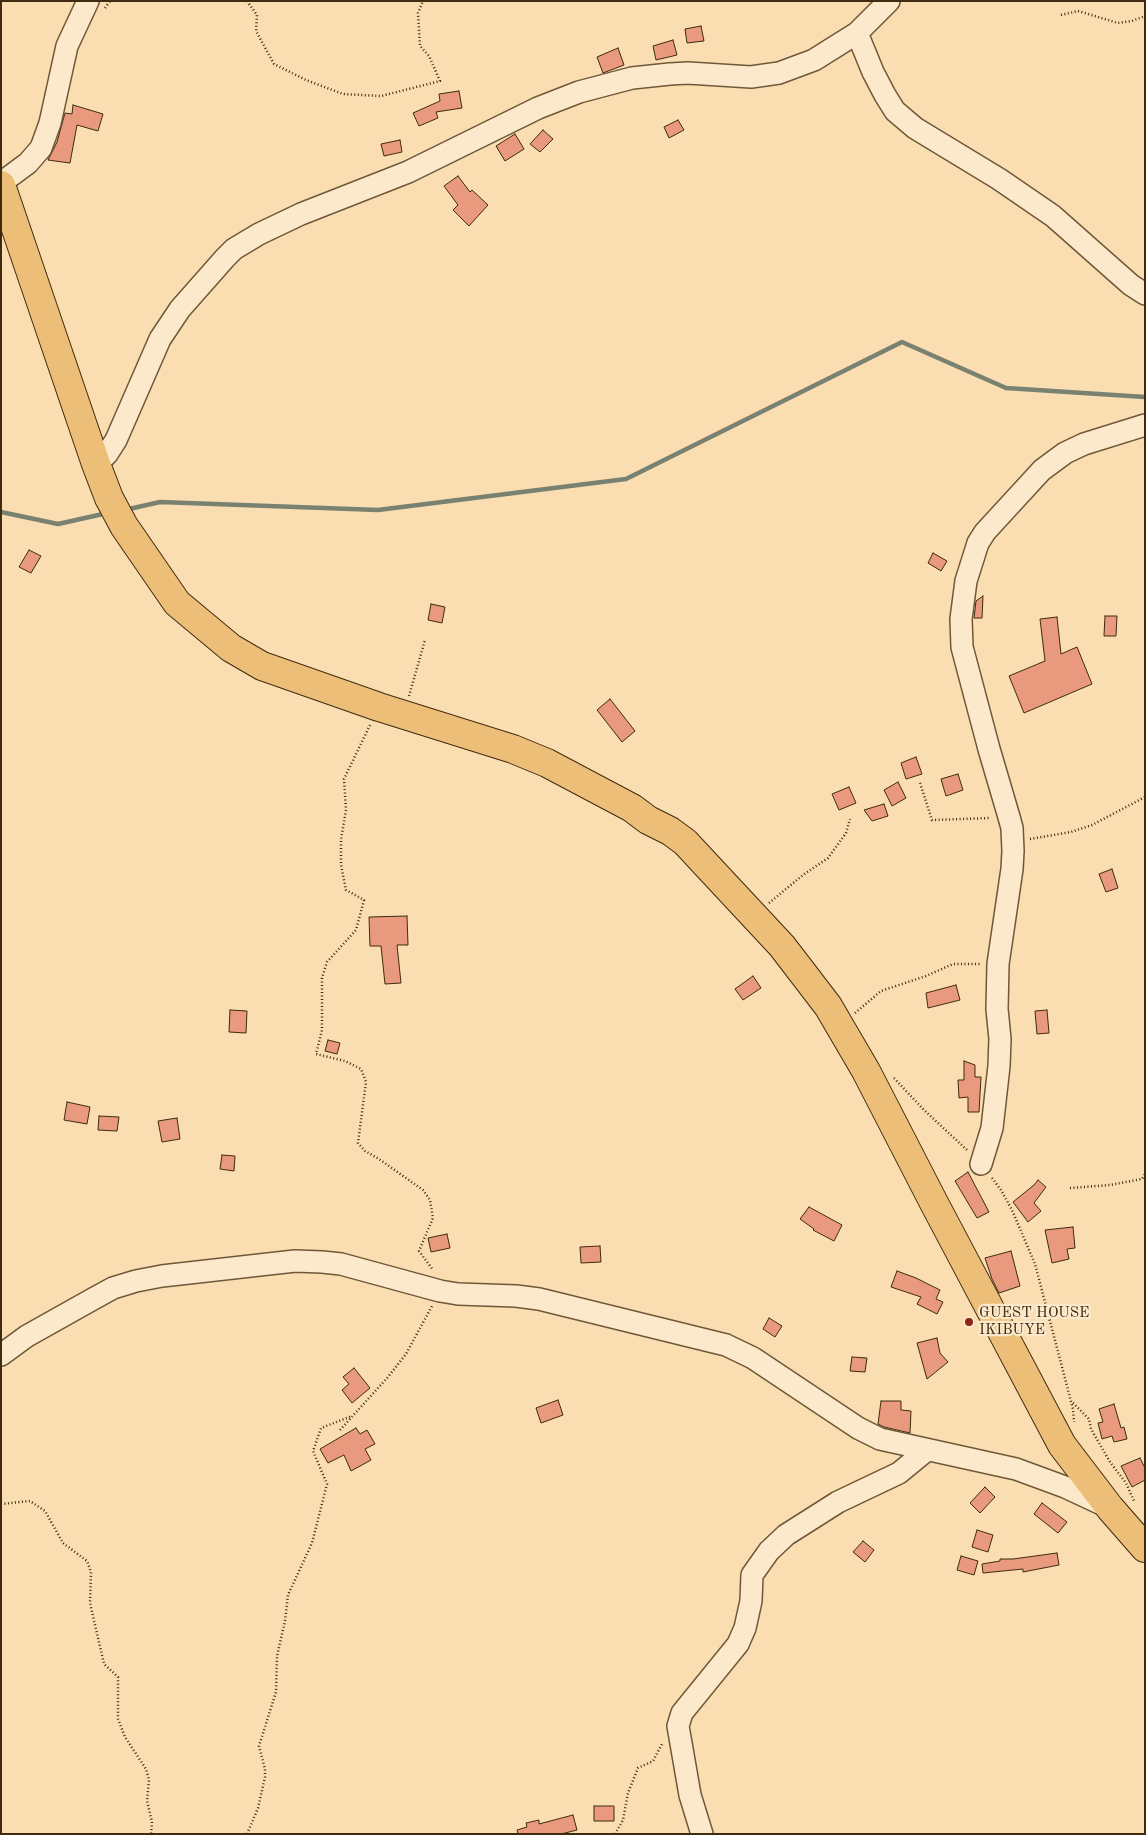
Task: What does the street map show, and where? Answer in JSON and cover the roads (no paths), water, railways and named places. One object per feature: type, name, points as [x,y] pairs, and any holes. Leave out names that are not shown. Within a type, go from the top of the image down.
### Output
[{"type":"main road","points":[[1,184],[109,498],[124,526],[177,603],[231,648],[262,666],[391,711],[512,749],[547,763],[632,808],[685,842],[755,915],[828,1006],[866,1071],[934,1204],[1062,1444],[1110,1508],[1145,1548]]},
{"type":"street","points":[[1,184],[28,163],[41,148],[50,122],[73,30],[88,1]]},
{"type":"street","points":[[96,464],[116,440],[160,339],[180,309],[230,254],[259,234],[302,214],[408,172],[538,108],[579,92],[632,78],[670,74],[688,73],[751,77],[778,73],[814,60],[857,33],[889,1]]},
{"type":"street","points":[[857,33],[877,80],[895,110],[916,128],[999,179],[1053,216],[1130,285],[1145,294]]},
{"type":"street","points":[[981,1164],[992,1128],[1000,1054],[996,988],[1012,869],[1013,843],[1009,817],[988,749],[962,647],[963,596],[971,561],[978,543],[985,532],[1042,470],[1065,453],[1084,444],[1145,425]]},
{"type":"street","points":[[1,1355],[27,1336],[113,1288],[136,1281],[162,1276],[295,1261],[322,1262],[367,1270],[440,1291],[458,1294],[516,1296],[539,1299],[726,1345],[753,1358],[828,1409],[868,1433],[899,1444],[1016,1469],[1065,1487],[1110,1508]]},
{"type":"street","points":[[702,1834],[690,1795],[678,1726],[682,1712],[738,1644],[745,1628],[751,1601],[752,1575],[770,1551],[786,1535],[838,1502],[898,1473],[927,1450]]},
{"type":"waterway","points":[[129,509],[160,502],[378,510],[626,479],[902,342],[1006,388],[1145,397]]},
{"type":"waterway","points":[[1,512],[58,524],[103,514]]},
{"type":"place","name":"GUEST HOUSE IKIBUYE","points":[[969,1322]]}]
